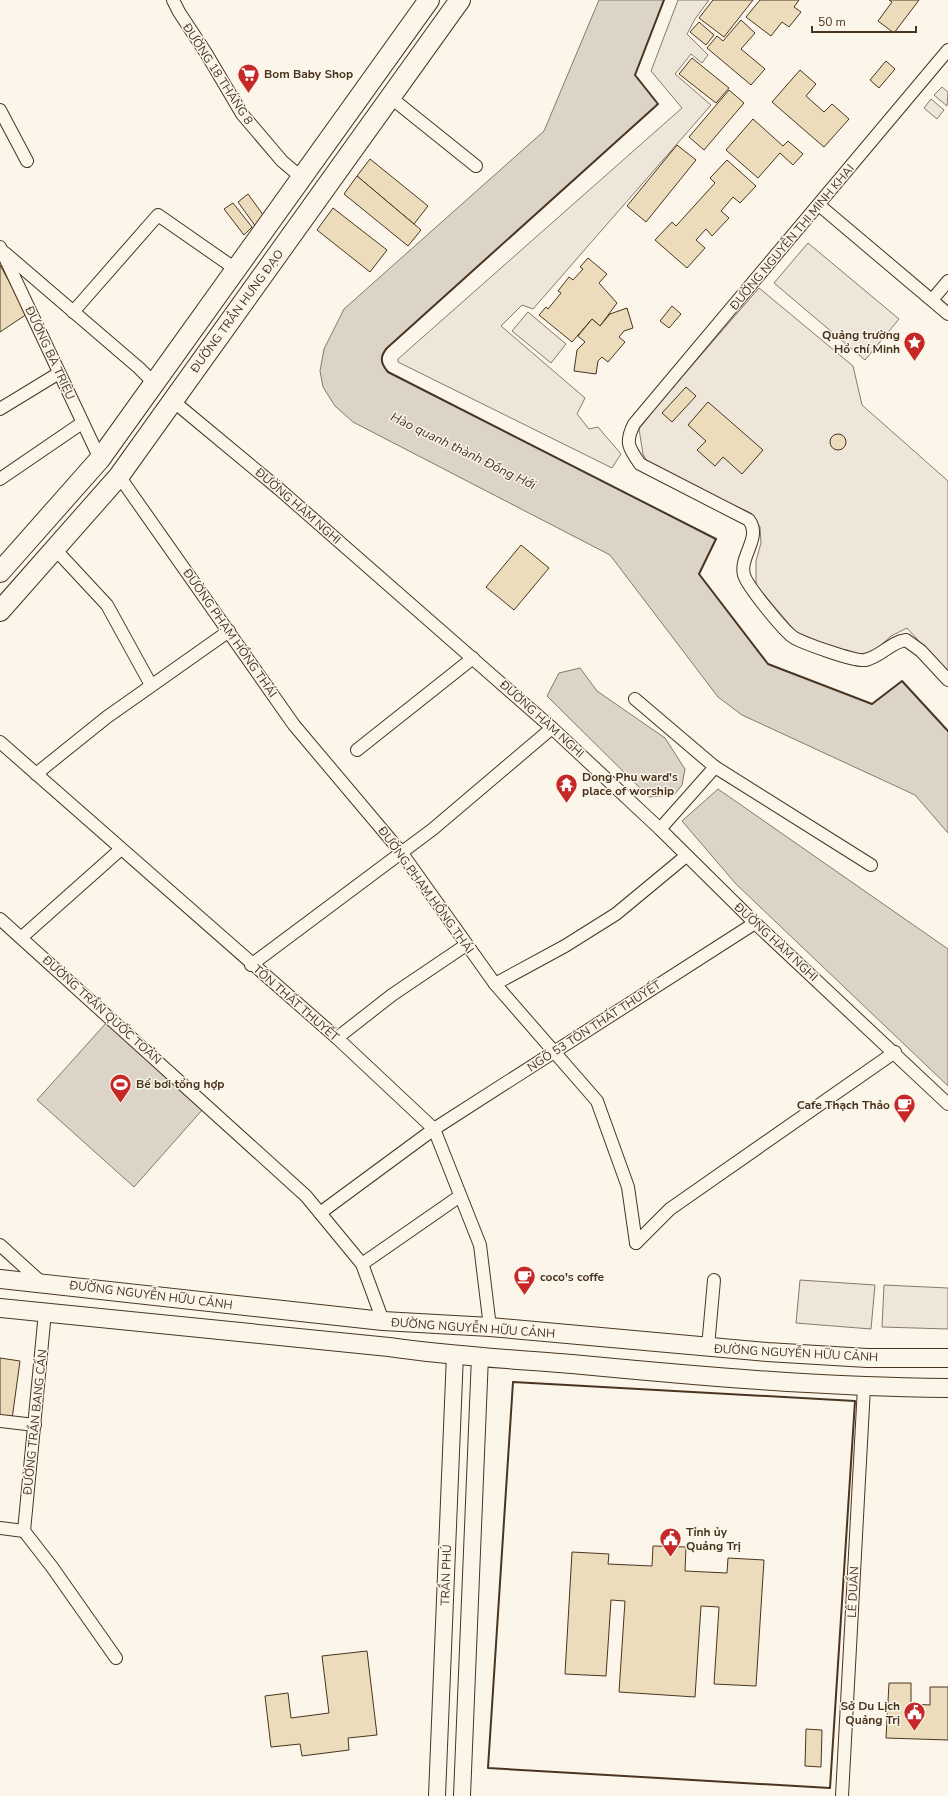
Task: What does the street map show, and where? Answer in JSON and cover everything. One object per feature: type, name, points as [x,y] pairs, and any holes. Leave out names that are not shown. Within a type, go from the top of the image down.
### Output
[{"type":"main road","name":"ĐƯỜNG TRẦN HƯNG ĐẠO","points":[[0,572],[100,459],[237,270],[429,0]]},
{"type":"main road","name":"ĐƯỜNG TRẦN HƯNG ĐẠO","points":[[0,611],[119,476],[460,0]]},
{"type":"main road","points":[[374,78],[390,97]]},
{"type":"main road","points":[[155,384],[173,401]]},
{"type":"main road","name":"ĐƯỜNG NGUYỄN HỮU CẢNH","points":[[0,1279],[383,1321],[490,1327],[708,1347],[867,1358],[948,1358]]},
{"type":"main road","points":[[42,1283],[45,1312]]},
{"type":"main road","name":"ĐƯỜNG NGUYỄN HỮU CẢNH","points":[[0,1308],[455,1354],[712,1377],[864,1387],[948,1388]]},
{"type":"main road","points":[[483,1356],[490,1327]]},
{"type":"main road","points":[[864,1387],[867,1358]]},
{"type":"street","name":"ĐƯỜNG 18 THÁNG 8","points":[[173,0],[178,12],[206,53],[242,114],[282,161],[302,178]]},
{"type":"street","name":"ĐƯỜNG NGUYỄN THỊ MINH KHAI","points":[[948,50],[634,424],[628,436],[629,444],[640,464],[734,511],[753,525],[753,537],[744,563],[744,575],[749,584],[773,615],[793,637],[819,647],[864,660],[876,656],[890,646],[906,640],[922,650],[948,680]]},
{"type":"street","points":[[390,97],[476,166]]},
{"type":"street","points":[[0,110],[27,161]]},
{"type":"street","points":[[819,204],[948,314]]},
{"type":"street","points":[[73,312],[158,215],[237,270]]},
{"type":"street","points":[[1,249],[139,368],[155,384]]},
{"type":"street","name":"ĐƯỜNG BÀ TRIỆU","points":[[1,249],[100,459]]},
{"type":"street","points":[[932,300],[948,281]]},
{"type":"street","points":[[0,409],[59,373]]},
{"type":"street","name":"ĐƯỜNG HÀM NGHI","points":[[173,401],[278,489],[552,728],[660,830],[755,923],[895,1052],[948,1104]]},
{"type":"street","points":[[0,479],[82,423]]},
{"type":"street","name":"ĐƯỜNG PHẠM HỒNG THÁI","points":[[119,476],[294,725],[401,852],[495,984],[597,1101],[628,1187],[636,1243],[670,1208],[895,1052]]},
{"type":"street","points":[[54,548],[107,605],[151,685]]},
{"type":"street","points":[[36,774],[107,717],[229,631]]},
{"type":"street","points":[[357,750],[473,658]]},
{"type":"street","points":[[635,699],[715,767],[872,865]]},
{"type":"street","points":[[251,965],[454,812],[552,728]]},
{"type":"street","name":"TÔN THẤT THUYẾT","points":[[0,742],[251,965],[337,1038],[434,1130],[480,1245],[490,1327]]},
{"type":"street","points":[[660,830],[715,767]]},
{"type":"street","points":[[22,937],[121,849]]},
{"type":"street","points":[[495,984],[565,946],[616,914],[686,856]]},
{"type":"street","name":"ĐƯỜNG TRẦN QUỐC TOẢN","points":[[0,919],[22,937],[306,1196],[362,1264],[383,1321]]},
{"type":"street","name":"NGÕ 53 TÔN THẤT THUYẾT","points":[[320,1213],[434,1130],[755,923]]},
{"type":"street","points":[[337,1038],[392,995],[466,945]]},
{"type":"street","points":[[362,1264],[460,1196]]},
{"type":"street","points":[[0,1245],[42,1283]]},
{"type":"street","points":[[708,1347],[714,1280]]},
{"type":"street","name":"ĐƯỜNG TRẦN BANG CẤN","points":[[24,1531],[45,1312]]},
{"type":"street","name":"TRẦN PHÚ","points":[[437,1796],[455,1354]]},
{"type":"street","name":"TRẦN PHÚ","points":[[462,1796],[483,1356]]},
{"type":"street","name":"LÊ DUẨN","points":[[842,1796],[864,1387]]},
{"type":"street","points":[[0,1421],[35,1425]]},
{"type":"street","points":[[0,1528],[24,1531],[52,1567],[116,1658]]},
{"type":"shaded area","points":[[678,0],[709,0],[695,19],[687,34],[708,55],[702,63],[691,54],[675,74],[711,105],[533,309],[522,305],[501,326],[585,398],[577,414],[589,429],[598,427],[621,454],[612,468],[398,362],[398,359],[682,108],[651,71]]},
{"type":"shaded area","points":[[942,87],[948,92],[947,106],[934,95]]},
{"type":"shaded area","points":[[931,99],[944,110],[937,119],[924,108]]},
{"type":"shaded area","points":[[808,243],[899,319],[865,360],[774,283]]},
{"type":"shaded area","points":[[759,288],[853,366],[862,405],[948,481],[948,673],[907,628],[891,636],[875,651],[863,654],[846,652],[796,632],[756,585],[756,561],[761,543],[760,527],[751,513],[649,466],[643,454],[639,429],[656,407]]},
{"type":"shaded area","points":[[528,312],[566,344],[551,363],[512,331]]},
{"type":"shaded area","points":[[800,1280],[875,1285],[871,1329],[796,1323]]},
{"type":"shaded area","points":[[884,1285],[948,1288],[948,1329],[882,1327]]},
{"type":"water","name":"Hào quanh thành Đồng Hới","points":[[599,0],[664,0],[635,75],[658,104],[387,348],[382,357],[382,363],[388,372],[716,539],[699,574],[768,664],[872,704],[902,681],[948,731],[948,833],[915,795],[742,715],[718,697],[610,555],[353,422],[335,406],[323,387],[320,371],[324,349],[344,309],[544,131]]},
{"type":"water","points":[[580,668],[597,691],[665,738],[685,769],[682,785],[674,795],[649,797],[547,696],[559,673]]},
{"type":"water","points":[[718,789],[948,949],[948,1086],[736,884],[682,821]]},
{"type":"water","name":"Bể bơi tổng hợp","points":[[107,1022],[204,1108],[134,1187],[37,1100]]},
{"type":"building","points":[[713,0],[753,0],[724,37],[699,18]]},
{"type":"building","points":[[760,0],[799,0],[794,7],[801,12],[789,27],[782,22],[771,36],[746,17]]},
{"type":"building","points":[[889,0],[919,0],[894,33],[878,21],[892,2]]},
{"type":"building","points":[[741,20],[755,33],[741,49],[765,69],[751,85],[707,48],[717,36],[723,41]]},
{"type":"building","points":[[699,22],[714,35],[706,45],[690,32]]},
{"type":"building","points":[[692,58],[729,88],[716,103],[679,74]]},
{"type":"building","points":[[886,61],[895,69],[879,88],[870,80]]},
{"type":"building","points":[[800,70],[816,84],[806,96],[824,112],[832,104],[849,119],[824,147],[772,102]]},
{"type":"building","points":[[729,90],[744,103],[704,150],[689,137]]},
{"type":"building","points":[[753,119],[783,146],[788,141],[803,154],[793,165],[780,153],[758,178],[726,150]]},
{"type":"building","points":[[677,145],[696,160],[646,222],[627,206]]},
{"type":"building","points":[[370,159],[428,206],[414,224],[357,176]]},
{"type":"building","points":[[727,160],[756,186],[740,203],[733,197],[721,211],[729,218],[712,236],[706,229],[696,240],[705,248],[687,268],[655,240],[672,222],[676,226],[715,183],[710,178]]},
{"type":"building","points":[[357,176],[421,230],[408,246],[344,194]]},
{"type":"building","points":[[248,194],[264,216],[256,227],[238,202]]},
{"type":"building","points":[[233,203],[252,227],[244,235],[224,209]]},
{"type":"building","points":[[333,208],[387,250],[370,272],[317,230]]},
{"type":"building","points":[[588,258],[607,274],[599,283],[617,303],[600,326],[592,319],[572,342],[539,315],[546,307],[548,309],[561,293],[558,291],[569,277],[573,280],[583,269],[580,267]]},
{"type":"building","points":[[0,265],[27,314],[0,332]]},
{"type":"building","points":[[672,306],[681,314],[669,328],[660,321]]},
{"type":"building","points":[[627,308],[633,328],[624,331],[619,337],[625,342],[608,362],[602,357],[598,361],[596,374],[574,371],[577,350],[585,342],[578,336],[592,319],[600,326],[610,314]]},
{"type":"building","points":[[686,387],[696,396],[672,422],[662,413]]},
{"type":"building","points":[[708,402],[763,450],[742,474],[723,457],[715,466],[697,450],[706,441],[688,425]]},
{"type":"building","points":[[838,434],[845,439],[846,442],[841,449],[838,450],[831,445],[830,442],[835,435]]},
{"type":"building","points":[[521,545],[549,568],[514,610],[486,587]]},
{"type":"building","points":[[0,1358],[20,1361],[12,1419],[0,1418]]},
{"type":"building","points":[[653,1546],[686,1547],[685,1571],[727,1573],[728,1558],[764,1560],[756,1686],[714,1684],[719,1607],[701,1606],[695,1697],[619,1692],[625,1601],[611,1600],[606,1676],[565,1674],[572,1552],[609,1554],[608,1564],[652,1566]]},
{"type":"building","points":[[367,1651],[377,1735],[348,1738],[349,1750],[302,1756],[300,1744],[271,1747],[265,1696],[288,1693],[291,1718],[329,1713],[322,1656]]},
{"type":"building","points":[[889,1683],[911,1683],[911,1704],[930,1705],[930,1687],[948,1687],[948,1740],[886,1738]]},
{"type":"building","points":[[806,1729],[822,1730],[821,1767],[805,1766]]},
{"type":"wall","points":[[664,0],[635,75],[658,104],[387,348],[384,351],[382,363],[388,372],[716,539],[699,574],[768,664],[872,704],[902,681],[948,731]]},
{"type":"wall","points":[[513,1382],[855,1401],[830,1788],[488,1768],[513,1382]]},
{"type":"place","name":"Bom Baby Shop","points":[[248,94]]},
{"type":"place","name":"Quảng trường Hồ chí Minh","points":[[915,362]]},
{"type":"place","name":"Dong Phu ward's place of worship","points":[[566,804]]},
{"type":"place","name":"Bể bơi tổng hợp","points":[[121,1104]]},
{"type":"place","name":"Cafe Thạch Thảo","points":[[905,1124]]},
{"type":"place","name":"coco's coffe","points":[[525,1296]]},
{"type":"place","name":"Tỉnh ủy Quảng Trị","points":[[670,1558]]},
{"type":"place","name":"Sở Du Lịch Quảng Trị","points":[[915,1732]]}]
